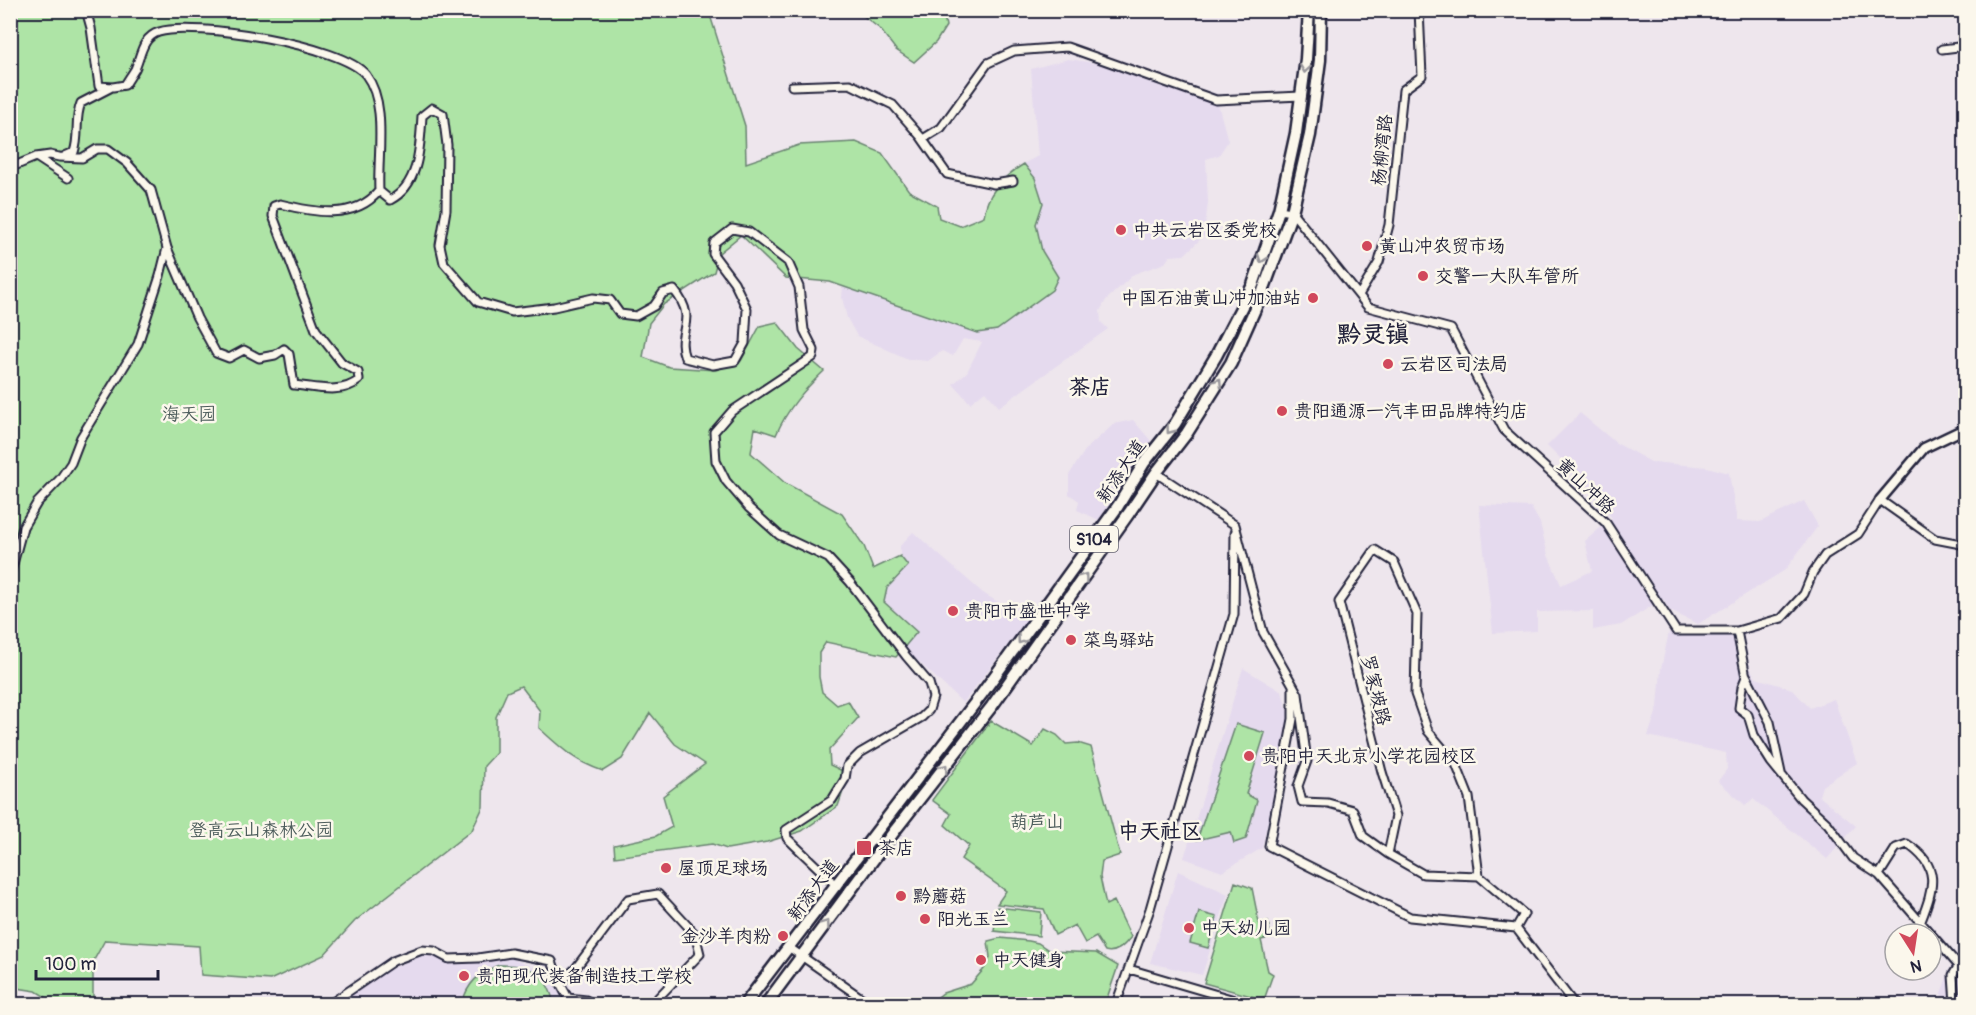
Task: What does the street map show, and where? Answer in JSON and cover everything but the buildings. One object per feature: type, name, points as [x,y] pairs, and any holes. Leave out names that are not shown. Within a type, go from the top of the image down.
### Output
[{"type":"main road","name":"新添大道","points":[[745,1005],[981,696],[1118,506],[1144,463],[1175,424],[1216,356],[1253,285],[1280,210],[1296,133],[1306,59],[1309,10]]},
{"type":"main road","name":"新添大道","points":[[766,1005],[896,829],[992,706],[1156,473],[1187,433],[1231,363],[1263,291],[1292,212],[1310,135],[1320,60],[1322,10]]},
{"type":"street","points":[[86,10],[91,28],[99,86],[125,85],[135,68],[145,42],[158,32],[190,30],[273,38],[343,61],[364,72],[373,87],[380,119],[377,169],[379,191],[390,200],[402,194],[416,169],[422,116],[432,108],[443,114],[447,145],[446,210],[441,246],[444,263],[478,302],[512,312],[554,308],[593,297],[610,300],[620,314],[636,316],[654,306],[663,293],[674,290],[685,303],[687,322],[681,347],[685,358],[713,365],[735,361],[745,343],[747,309],[735,282],[713,254],[714,243],[732,229],[749,232],[788,262],[798,287],[804,330],[814,351],[813,357],[732,411],[714,432],[716,461],[726,481],[748,508],[779,535],[828,558],[850,582],[929,683],[933,697],[929,710],[922,717],[860,753],[847,766],[845,779],[832,800],[786,830],[787,838],[837,886]]},
{"type":"street","name":"杨柳湾路","points":[[1359,295],[1379,262],[1389,225],[1403,90],[1422,76],[1419,10]]},
{"type":"street","points":[[1942,49],[1965,46]]},
{"type":"street","points":[[923,139],[941,128],[988,63],[1014,51],[1067,47],[1216,100],[1301,96]]},
{"type":"street","points":[[792,86],[850,84],[893,105],[923,139],[947,174],[994,184],[1013,181]]},
{"type":"street","points":[[59,158],[74,152],[78,141],[75,116],[81,104],[113,87]]},
{"type":"street","points":[[12,168],[36,157],[50,155],[59,158],[82,158],[97,148],[108,149],[127,163],[151,190],[166,248],[197,318],[216,353],[228,358],[244,350],[259,358],[275,356],[284,349],[289,354],[294,385],[334,390],[351,387],[360,380],[358,372],[342,363],[316,330],[273,216],[274,206],[280,204],[312,212],[348,211],[370,201],[379,191]]},
{"type":"street","points":[[36,157],[68,178]]},
{"type":"street","points":[[1280,210],[1292,212]]},
{"type":"street","name":"黄山冲路","points":[[1292,212],[1368,307],[1451,329],[1504,430],[1606,523],[1676,630],[1737,631],[1782,618],[1804,594],[1813,572],[1825,555],[1858,534],[1880,500]]},
{"type":"street","points":[[10,575],[23,527],[38,502],[71,463],[81,437],[138,344],[160,276],[166,248]]},
{"type":"street","points":[[1965,428],[1924,448],[1880,500],[1935,539],[1965,545]]},
{"type":"street","points":[[1156,473],[1235,525],[1263,632],[1298,693],[1307,761],[1298,786],[1302,802],[1328,803],[1353,810],[1363,836],[1388,854],[1423,874],[1479,876],[1524,914],[1516,928]]},
{"type":"street","points":[[1116,1005],[1150,909],[1234,614],[1235,525]]},
{"type":"street","name":"罗家坡路","points":[[1388,854],[1396,816],[1382,772],[1339,602],[1375,550],[1394,562],[1417,614],[1415,694],[1428,731],[1456,764],[1469,797],[1479,876]]},
{"type":"street","points":[[1737,631],[1746,677],[1770,722],[1782,774]]},
{"type":"street","points":[[1746,677],[1739,708],[1748,715],[1754,735],[1771,762],[1828,824],[1852,858],[1879,875],[1959,966]]},
{"type":"street","points":[[1293,686],[1293,719],[1269,846],[1410,917],[1516,928],[1574,1005]]},
{"type":"street","points":[[1879,875],[1896,848],[1907,844],[1921,853],[1930,866],[1931,878],[1930,897],[1921,921]]},
{"type":"street","points":[[560,983],[575,969],[628,899],[658,894],[695,934],[700,954],[652,1005]]},
{"type":"street","points":[[790,948],[870,1005]]},
{"type":"street","points":[[330,1005],[393,961],[422,950],[434,951],[449,959],[511,953],[552,961],[568,998],[586,1000],[593,1005]]},
{"type":"street","points":[[1955,1005],[1953,975],[1965,954]]},
{"type":"street","points":[[1129,969],[1248,1005]]},
{"type":"shaded area","name":"中共云岩区委党校","points":[[1068,59],[1109,65],[1218,104],[1228,141],[1219,155],[1206,159],[1208,202],[1204,236],[1184,255],[1170,256],[1165,263],[1134,274],[1106,300],[1100,311],[1101,322],[1108,329],[999,407],[985,391],[970,403],[953,384],[967,372],[982,342],[963,339],[953,356],[942,351],[928,361],[908,359],[857,336],[847,318],[842,298],[843,286],[977,333],[997,330],[1052,290],[1058,277],[1042,251],[1036,224],[1043,203],[1035,178],[1023,164],[1038,156],[1031,69]]},
{"type":"shaded area","points":[[1580,413],[1616,443],[1651,462],[1707,467],[1729,473],[1737,521],[1760,522],[1804,501],[1818,526],[1785,570],[1698,624],[1670,611],[1663,599],[1621,625],[1593,630],[1593,611],[1537,612],[1537,631],[1493,633],[1479,505],[1531,507],[1540,523],[1548,555],[1561,585],[1592,571],[1585,541],[1612,518],[1576,475],[1547,446]]},
{"type":"shaded area","points":[[1133,420],[1151,441],[1099,520],[1077,510],[1079,501],[1069,494],[1069,475],[1086,449],[1114,424]]},
{"type":"shaded area","name":"贵阳市盛世中学","points":[[913,532],[983,593],[1027,620],[963,703],[904,648],[884,603],[887,588],[908,566],[900,556],[900,546]]},
{"type":"shaded area","points":[[1669,632],[1731,636],[1756,678],[1792,689],[1810,708],[1834,699],[1857,763],[1822,786],[1819,796],[1856,826],[1827,859],[1753,799],[1745,805],[1718,781],[1727,769],[1726,753],[1648,736],[1658,707],[1661,669]]},
{"type":"shaded area","name":"贵阳中天北京小学花园校区","points":[[1243,668],[1282,692],[1290,719],[1262,848],[1222,872],[1184,858]]},
{"type":"shaded area","name":"中天幼儿园","points":[[1178,871],[1228,894],[1202,975],[1150,963]]},
{"type":"shaded area","points":[[1965,932],[1965,1004],[1945,1004],[1941,993]]},
{"type":"shaded area","name":"贵阳现代装备制造技工学校","points":[[420,956],[513,959],[562,980],[567,1004],[333,1004],[384,972]]},
{"type":"green space","points":[[11,11],[711,11],[709,12],[745,126],[746,163],[799,145],[856,142],[882,153],[909,191],[937,206],[939,218],[960,226],[984,216],[993,192],[1010,174],[1024,164],[1035,178],[1043,203],[1036,224],[1042,251],[1058,277],[1052,290],[997,330],[977,333],[830,282],[786,278],[741,235],[719,253],[714,272],[664,304],[649,323],[643,357],[669,367],[716,370],[741,361],[760,326],[777,322],[798,349],[824,371],[797,400],[776,435],[755,428],[751,453],[785,483],[842,514],[864,546],[873,569],[900,556],[908,566],[887,588],[884,602],[917,632],[896,657],[826,642],[819,653],[819,677],[822,692],[837,705],[848,701],[858,718],[829,750],[830,765],[849,774],[838,806],[802,831],[767,842],[727,849],[712,844],[615,857],[614,845],[656,836],[672,827],[663,796],[705,764],[675,744],[650,713],[622,759],[603,771],[593,767],[569,754],[539,728],[540,711],[521,686],[507,692],[496,717],[496,753],[484,766],[483,807],[472,830],[355,921],[324,955],[270,980],[201,975],[199,946],[105,940],[93,962],[93,999],[71,1004],[57,1004],[36,991],[11,987]]},
{"type":"green space","points":[[857,11],[943,11],[946,26],[936,42],[914,62],[896,50],[880,29]]},
{"type":"green space","name":"葫芦山","points":[[991,721],[1033,746],[1045,729],[1057,735],[1066,744],[1078,743],[1091,747],[1120,855],[1102,861],[1100,877],[1106,905],[1114,901],[1131,937],[1120,948],[1105,951],[1096,937],[1085,943],[1075,925],[1055,935],[1044,909],[997,904],[1006,891],[961,859],[969,846],[945,825],[951,814],[932,800]]},
{"type":"green space","points":[[1236,724],[1265,733],[1246,794],[1257,800],[1246,839],[1234,843],[1231,832],[1197,840]]},
{"type":"green space","points":[[1235,882],[1252,888],[1259,923],[1268,922],[1271,938],[1261,940],[1268,971],[1273,974],[1265,997],[1258,998],[1204,983]]},
{"type":"green space","points":[[997,907],[1041,912],[1039,936],[994,931]]},
{"type":"green space","points":[[1199,912],[1217,917],[1208,948],[1190,943]]},
{"type":"green space","points":[[1000,938],[1038,943],[1050,951],[1096,953],[1118,966],[1105,1004],[929,1004],[943,993],[971,984],[984,969],[990,957],[988,941]]},
{"type":"green space","points":[[499,965],[520,966],[536,972],[547,984],[554,1004],[462,1004],[467,990],[475,980]]},
{"type":"place","name":"中共云岩区委党校","points":[[1121,230]]},
{"type":"place","name":"黄山冲农贸市场","points":[[1367,246]]},
{"type":"place","name":"交警一大队车管所","points":[[1423,276]]},
{"type":"place","name":"中国石油黄山冲加油站","points":[[1313,298]]},
{"type":"place","name":"云岩区司法局","points":[[1388,364]]},
{"type":"place","name":"贵阳通源一汽丰田品牌特约店","points":[[1282,411]]},
{"type":"place","name":"贵阳市盛世中学","points":[[953,611]]},
{"type":"place","name":"菜鸟驿站","points":[[1071,640]]},
{"type":"place","name":"贵阳中天北京小学花园校区","points":[[1249,756]]},
{"type":"place","name":"茶店","points":[[864,848]]},
{"type":"place","name":"屋顶足球场","points":[[666,868]]},
{"type":"place","name":"黔蘑菇","points":[[901,896]]},
{"type":"place","name":"阳光玉兰","points":[[925,919]]},
{"type":"place","name":"中天幼儿园","points":[[1189,928]]},
{"type":"place","name":"金沙羊肉粉","points":[[783,936]]},
{"type":"place","name":"中天健身","points":[[981,960]]},
{"type":"place","name":"贵阳现代装备制造技工学校","points":[[464,976]]},
{"type":"district","name":"黔灵镇","points":[[1373,334]]},
{"type":"district","name":"茶店","points":[[1090,387]]},
{"type":"district","name":"中天社区","points":[[1160,831]]},
{"type":"park label","name":"海天园","points":[[189,414]]},
{"type":"park label","name":"登高云山森林公园","points":[[261,830]]}]
